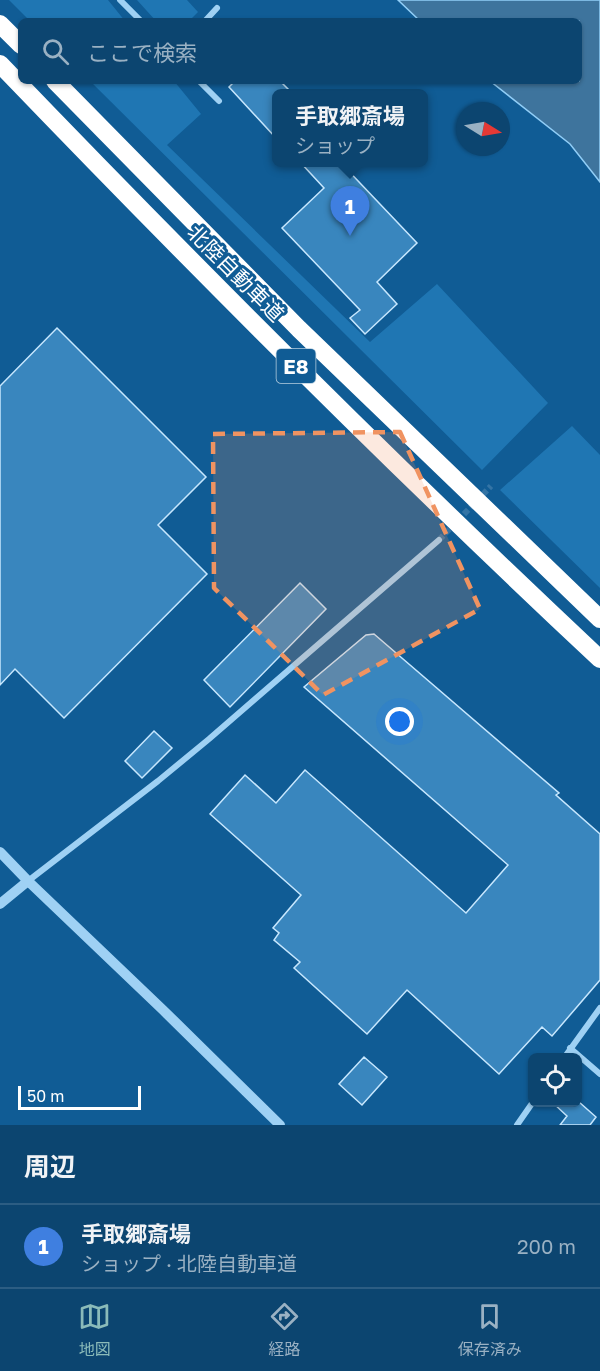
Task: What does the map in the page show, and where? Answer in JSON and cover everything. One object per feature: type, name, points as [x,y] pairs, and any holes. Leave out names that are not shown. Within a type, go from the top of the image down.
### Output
[{"type":"highway","points":[[0,24],[18,42]]},
{"type":"highway","name":"北陸自動車道","points":[[0,64],[18,83]]},
{"type":"highway","name":"北陸自動車道","points":[[19,84],[285,354],[483,549],[600,659]]},
{"type":"highway","name":"北陸自動車道","points":[[58,84],[299,329],[600,619]]},
{"type":"street","points":[[120,0],[138,18]]},
{"type":"street","points":[[208,18],[217,8]]},
{"type":"street","points":[[202,84],[219,101]]},
{"type":"street","points":[[0,904],[209,739],[439,540]]},
{"type":"street","points":[[0,852],[280,1125]]},
{"type":"street","points":[[567,1053],[600,1008]]},
{"type":"street","points":[[570,1048],[600,1074]]},
{"type":"street","points":[[517,1125],[530,1107]]},
{"type":"highlighted area","points":[[400,432],[480,609],[323,695],[214,588],[213,434]]},
{"type":"shaded area","points":[[9,0],[108,0],[123,18],[27,18]]},
{"type":"shaded area","points":[[137,0],[187,0],[198,12],[192,18],[153,18]]},
{"type":"shaded area","points":[[398,0],[600,0],[600,182],[570,144],[494,84],[582,84],[582,18],[417,18]]},
{"type":"shaded area","points":[[93,84],[176,84],[201,114],[167,145],[370,342],[437,284],[548,403],[482,470]]},
{"type":"shaded area","points":[[572,426],[600,455],[600,588],[500,490]]},
{"type":"building","points":[[232,84],[283,84],[288,89],[272,89],[272,134],[229,87]]},
{"type":"building","points":[[305,167],[345,167],[417,243],[377,282],[397,304],[365,334],[350,318],[360,310],[282,228],[324,188]]},
{"type":"building","points":[[57,328],[206,477],[158,525],[207,574],[64,718],[15,669],[0,685],[0,386]]},
{"type":"building","points":[[300,583],[326,609],[230,707],[204,680]]},
{"type":"building","points":[[374,634],[559,793],[556,795],[600,834],[600,980],[552,1036],[542,1027],[499,1074],[407,990],[367,1034],[294,968],[300,962],[274,940],[279,933],[273,928],[301,895],[210,814],[245,775],[276,803],[305,770],[466,913],[508,865],[304,687],[366,635]]},
{"type":"building","points":[[154,731],[172,748],[142,778],[125,761]]},
{"type":"building","points":[[364,1057],[387,1077],[362,1105],[339,1084]]},
{"type":"building","points":[[582,1105],[596,1117],[590,1125],[560,1125],[567,1116],[557,1107],[582,1107]]},
{"type":"tunnel","points":[[439,540],[491,486]]},
{"type":"place","name":"手取郷斎場","points":[[350,236]]}]
